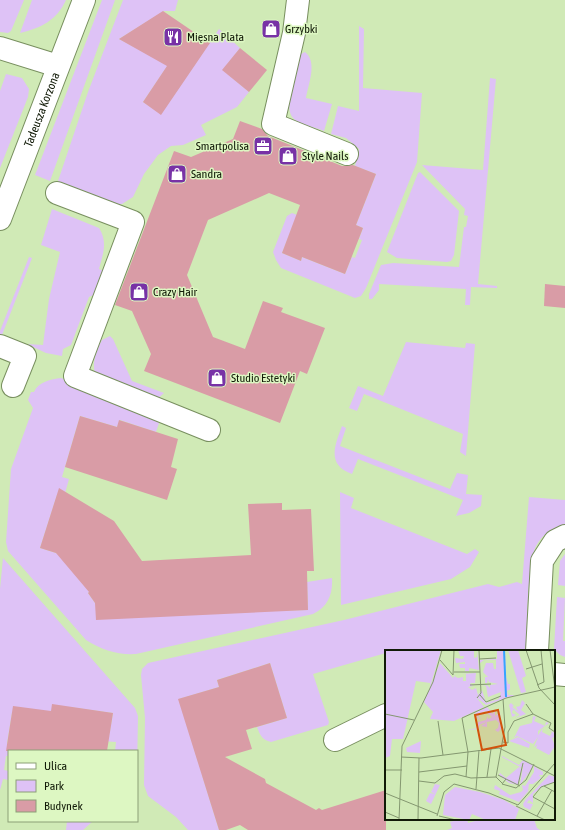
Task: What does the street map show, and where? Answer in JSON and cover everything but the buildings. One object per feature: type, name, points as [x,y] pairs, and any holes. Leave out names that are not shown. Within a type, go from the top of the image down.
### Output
[{"type":"street","name":"Tadeusza Korzona","points":[[0,219],[84,0]]},
{"type":"street","points":[[298,0],[294,33],[273,124],[347,154]]},
{"type":"street","points":[[0,48],[58,66]]},
{"type":"street","points":[[57,193],[133,222],[75,376],[209,430]]},
{"type":"street","points":[[0,346],[25,356],[13,386]]},
{"type":"street","points":[[536,650],[542,561],[555,541],[565,536]]},
{"type":"street","points":[[555,674],[565,675]]},
{"type":"street","points":[[335,740],[385,715]]},
{"type":"green space","points":[[0,0],[24,0],[11,31],[8,33],[0,32]]},
{"type":"green space","points":[[32,0],[66,0],[58,13],[48,22],[35,29],[20,33]]},
{"type":"green space","points":[[102,0],[115,0],[50,181],[35,175]]},
{"type":"green space","points":[[123,0],[178,0],[175,11],[164,11],[119,39],[168,65],[143,102],[161,114],[219,29],[240,48],[223,70],[249,92],[237,107],[201,125],[206,135],[183,145],[171,146],[158,155],[144,174],[133,197],[122,204],[114,205],[57,184],[88,92]]},
{"type":"green space","points":[[359,26],[364,29],[363,88],[422,93],[417,162],[366,288],[361,296],[355,298],[281,268],[273,252],[287,216],[292,213],[297,215],[282,253],[301,261],[302,257],[345,274],[352,257],[355,258],[362,240],[359,239],[363,228],[356,225],[376,174],[355,166],[359,149],[346,138],[331,134],[338,106],[359,111]]},
{"type":"green space","points":[[305,52],[309,56],[312,68],[306,98],[332,104],[324,131],[299,122],[293,118],[290,113],[289,105],[293,78],[299,55]]},
{"type":"green space","points":[[6,74],[22,78],[29,89],[28,97],[0,168],[0,91]]},
{"type":"green space","points":[[490,78],[496,79],[478,284],[497,286],[497,288],[471,287],[470,305],[465,305],[466,289],[379,284],[379,290],[372,299],[369,299],[369,294],[381,265],[393,263],[459,267],[464,227],[466,227],[468,216],[464,215],[465,209],[422,165],[483,170]]},
{"type":"green space","points":[[420,172],[459,211],[454,255],[451,261],[447,262],[397,258],[387,252],[418,173]]},
{"type":"green space","points":[[52,209],[99,228],[102,233],[104,243],[99,269],[104,271],[96,294],[89,297],[71,345],[63,349],[62,356],[46,353],[27,344],[43,345],[49,299],[60,252],[41,245]]},
{"type":"green space","points":[[29,257],[32,258],[2,335],[0,334],[0,331]]},
{"type":"green space","points":[[110,336],[113,339],[132,381],[164,393],[156,400],[95,374],[94,360],[96,352],[102,340]]},
{"type":"green space","points":[[406,342],[465,348],[466,343],[475,344],[466,456],[460,452],[463,434],[364,394],[357,411],[349,408],[358,386],[383,396]]},
{"type":"green space","points":[[61,378],[161,417],[156,432],[120,420],[117,427],[80,416],[62,477],[69,479],[64,497],[57,495],[40,548],[56,553],[99,584],[88,593],[95,603],[271,611],[308,610],[307,582],[332,578],[332,589],[326,604],[313,614],[136,654],[122,654],[110,651],[98,647],[86,640],[8,551],[6,542],[11,469],[33,408],[28,400],[31,392],[34,392],[42,383]]},
{"type":"green space","points":[[342,426],[346,428],[340,446],[450,489],[457,473],[468,475],[466,494],[482,495],[481,506],[469,513],[456,516],[463,500],[358,459],[352,474],[344,470],[338,465],[335,454],[335,447]]},
{"type":"green space","points":[[340,492],[354,498],[351,508],[467,554],[475,549],[479,552],[470,567],[451,579],[341,605]]},
{"type":"green space","points":[[529,497],[565,500],[565,525],[552,530],[545,535],[538,542],[533,555],[529,581],[526,650],[385,650],[385,653],[313,674],[329,722],[328,725],[271,742],[262,737],[257,727],[287,718],[270,663],[217,680],[219,687],[179,699],[199,765],[205,763],[202,775],[219,830],[188,830],[176,817],[148,796],[144,785],[145,718],[141,675],[142,669],[148,663],[344,620],[488,584],[499,587],[517,582],[522,584]]},
{"type":"green space","points":[[565,554],[565,586],[558,585],[560,561]]},
{"type":"green space","points":[[3,558],[135,708],[138,716],[137,750],[115,750],[116,742],[102,741],[110,731],[113,713],[69,707],[51,711],[12,713],[7,743],[8,756],[6,756],[4,770],[8,771],[8,780],[3,779],[0,790],[0,589]]},
{"type":"green space","points":[[557,597],[565,598],[563,641],[565,641],[565,657],[560,655],[554,649]]},
{"type":"green space","points":[[457,820],[467,820],[468,823],[478,820],[534,820],[537,828],[540,830],[447,830],[452,828],[450,822]]},
{"type":"green space","points":[[67,822],[92,822],[83,830],[66,830]]},
{"type":"place","name":"Grzybki","points":[[271,29]]},
{"type":"place","name":"Mięsna Plata","points":[[173,37]]},
{"type":"place","name":"Smartpolisa","points":[[263,146]]},
{"type":"place","name":"Style Nails","points":[[288,156]]},
{"type":"place","name":"Sandra","points":[[177,174]]},
{"type":"place","name":"Crazy Hair","points":[[139,292]]},
{"type":"place","name":"Studio Estetyki","points":[[217,378]]}]
